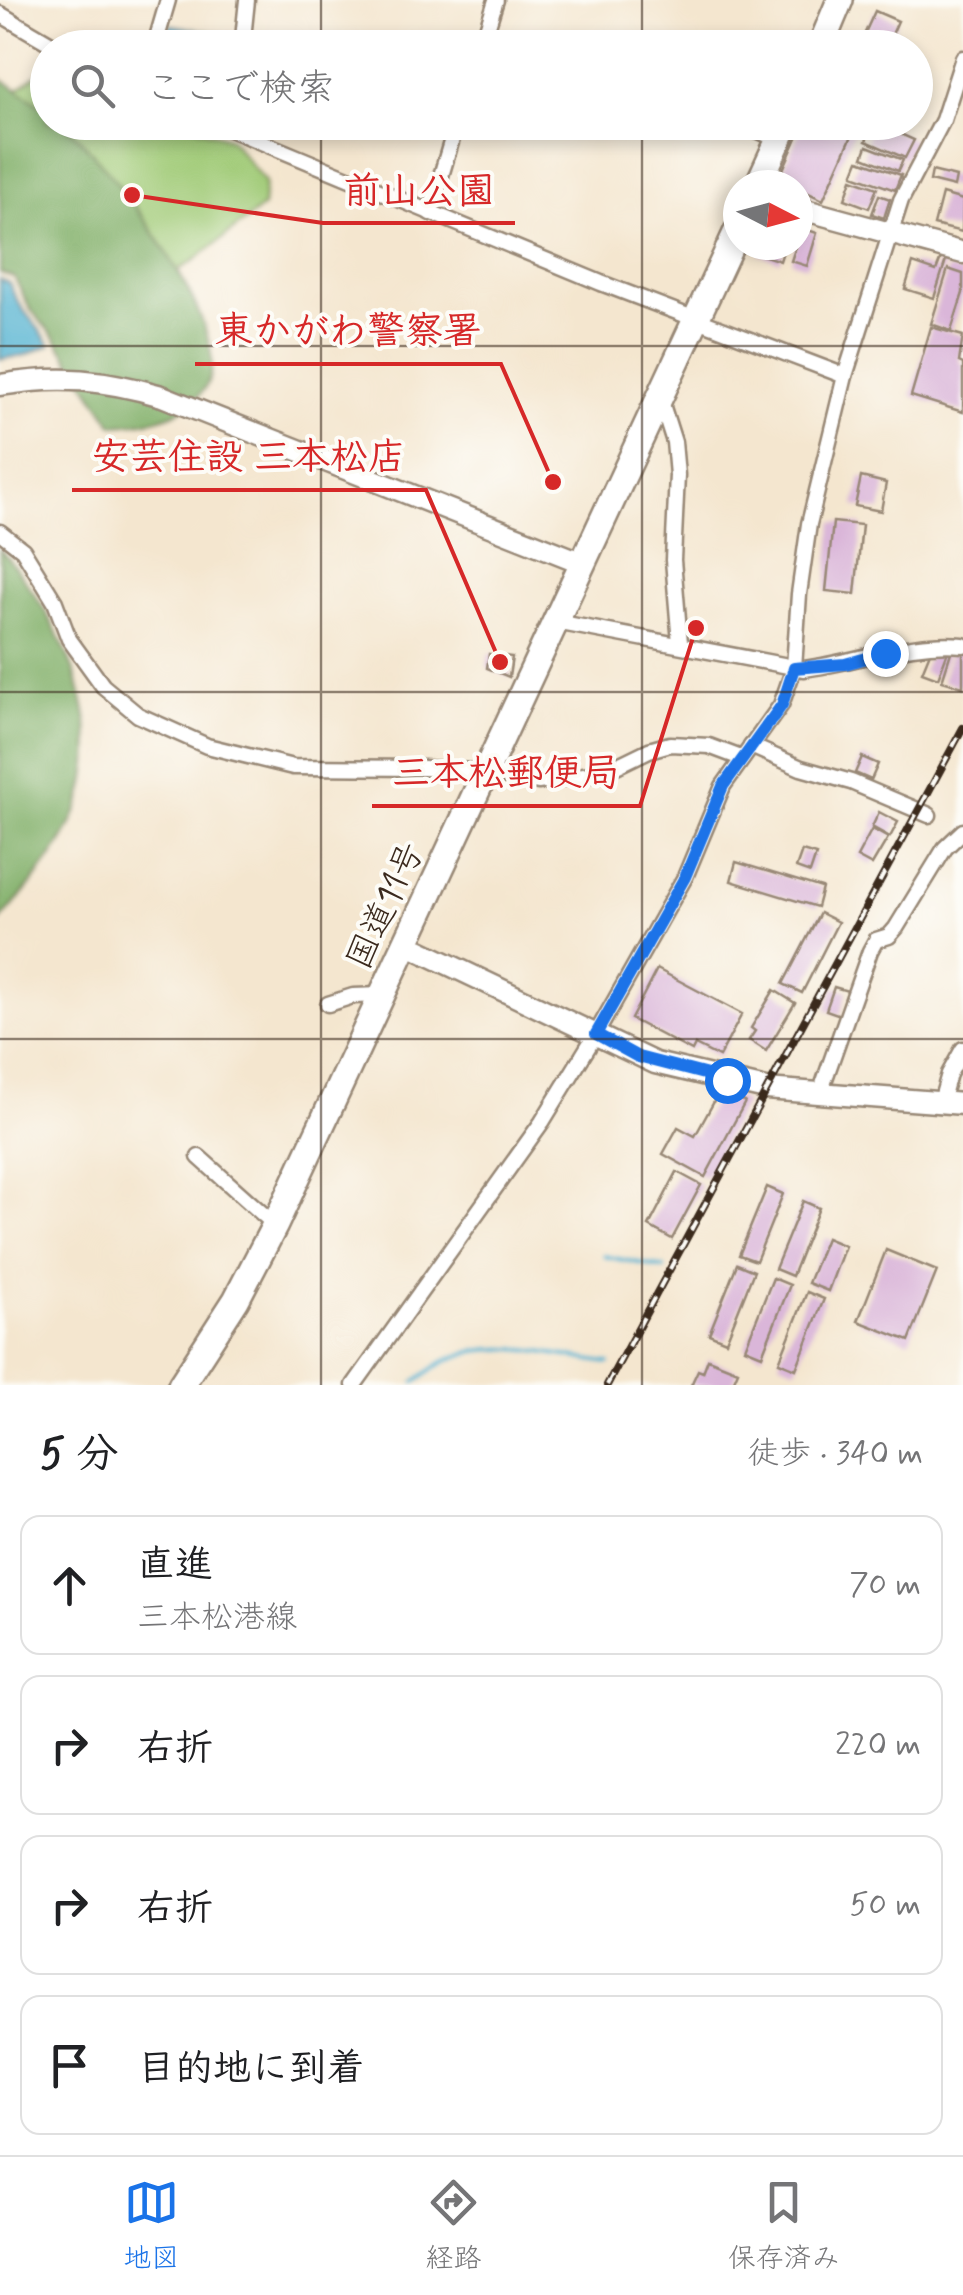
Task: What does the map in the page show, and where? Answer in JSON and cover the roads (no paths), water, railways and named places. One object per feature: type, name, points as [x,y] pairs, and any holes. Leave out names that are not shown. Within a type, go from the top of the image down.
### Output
[{"type":"highway","points":[[828,30],[840,0]]},
{"type":"highway","points":[[765,170],[779,140]]},
{"type":"highway","name":"国道11号","points":[[181,1385],[236,1300],[275,1225],[724,260]]},
{"type":"street","points":[[159,30],[168,0]]},
{"type":"street","points":[[244,30],[247,0]]},
{"type":"street","points":[[486,30],[496,0]]},
{"type":"street","points":[[0,14],[30,32]]},
{"type":"street","points":[[354,1385],[542,1122],[685,877],[723,786],[782,705],[794,668],[809,524],[846,376],[901,200],[944,120],[962,63]]},
{"type":"street","points":[[266,140],[430,213],[846,376]]},
{"type":"street","points":[[430,213],[452,140]]},
{"type":"street","points":[[813,212],[963,253]]},
{"type":"street","points":[[0,386],[78,378],[118,383],[162,396],[583,562]]},
{"type":"street","points":[[660,398],[674,442],[673,560],[680,644]]},
{"type":"street","points":[[0,532],[23,550],[55,602],[69,639],[124,706],[207,746],[293,766],[486,772],[538,782],[584,777],[619,767],[659,746],[680,743],[746,752],[851,782],[929,816]]},
{"type":"street","points":[[556,622],[794,668],[845,664],[927,642],[963,645]]},
{"type":"street","points":[[820,1093],[876,940],[890,936],[945,848],[963,831]]},
{"type":"street","points":[[408,945],[638,1057],[678,1069],[766,1089],[963,1104]]},
{"type":"street","points":[[328,1004],[353,996],[384,995]]},
{"type":"street","points":[[941,1102],[949,1074],[963,1049]]},
{"type":"street","points":[[199,1157],[275,1225]]},
{"type":"water","points":[[170,25],[200,30],[169,30]]},
{"type":"water","points":[[0,279],[9,283],[50,345],[26,355],[0,359]]},
{"type":"waterway","points":[[604,1256],[664,1268]]},
{"type":"waterway","points":[[415,1382],[449,1359],[492,1349],[609,1363]]},
{"type":"railway","points":[[607,1385],[963,728]]},
{"type":"place","name":"前山公園","points":[[132,195]]},
{"type":"place","name":"東かがわ警察署","points":[[553,482]]},
{"type":"place","name":"三本松郵便局","points":[[696,628]]},
{"type":"place","name":"安芸住設 三本松店","points":[[500,662]]}]
